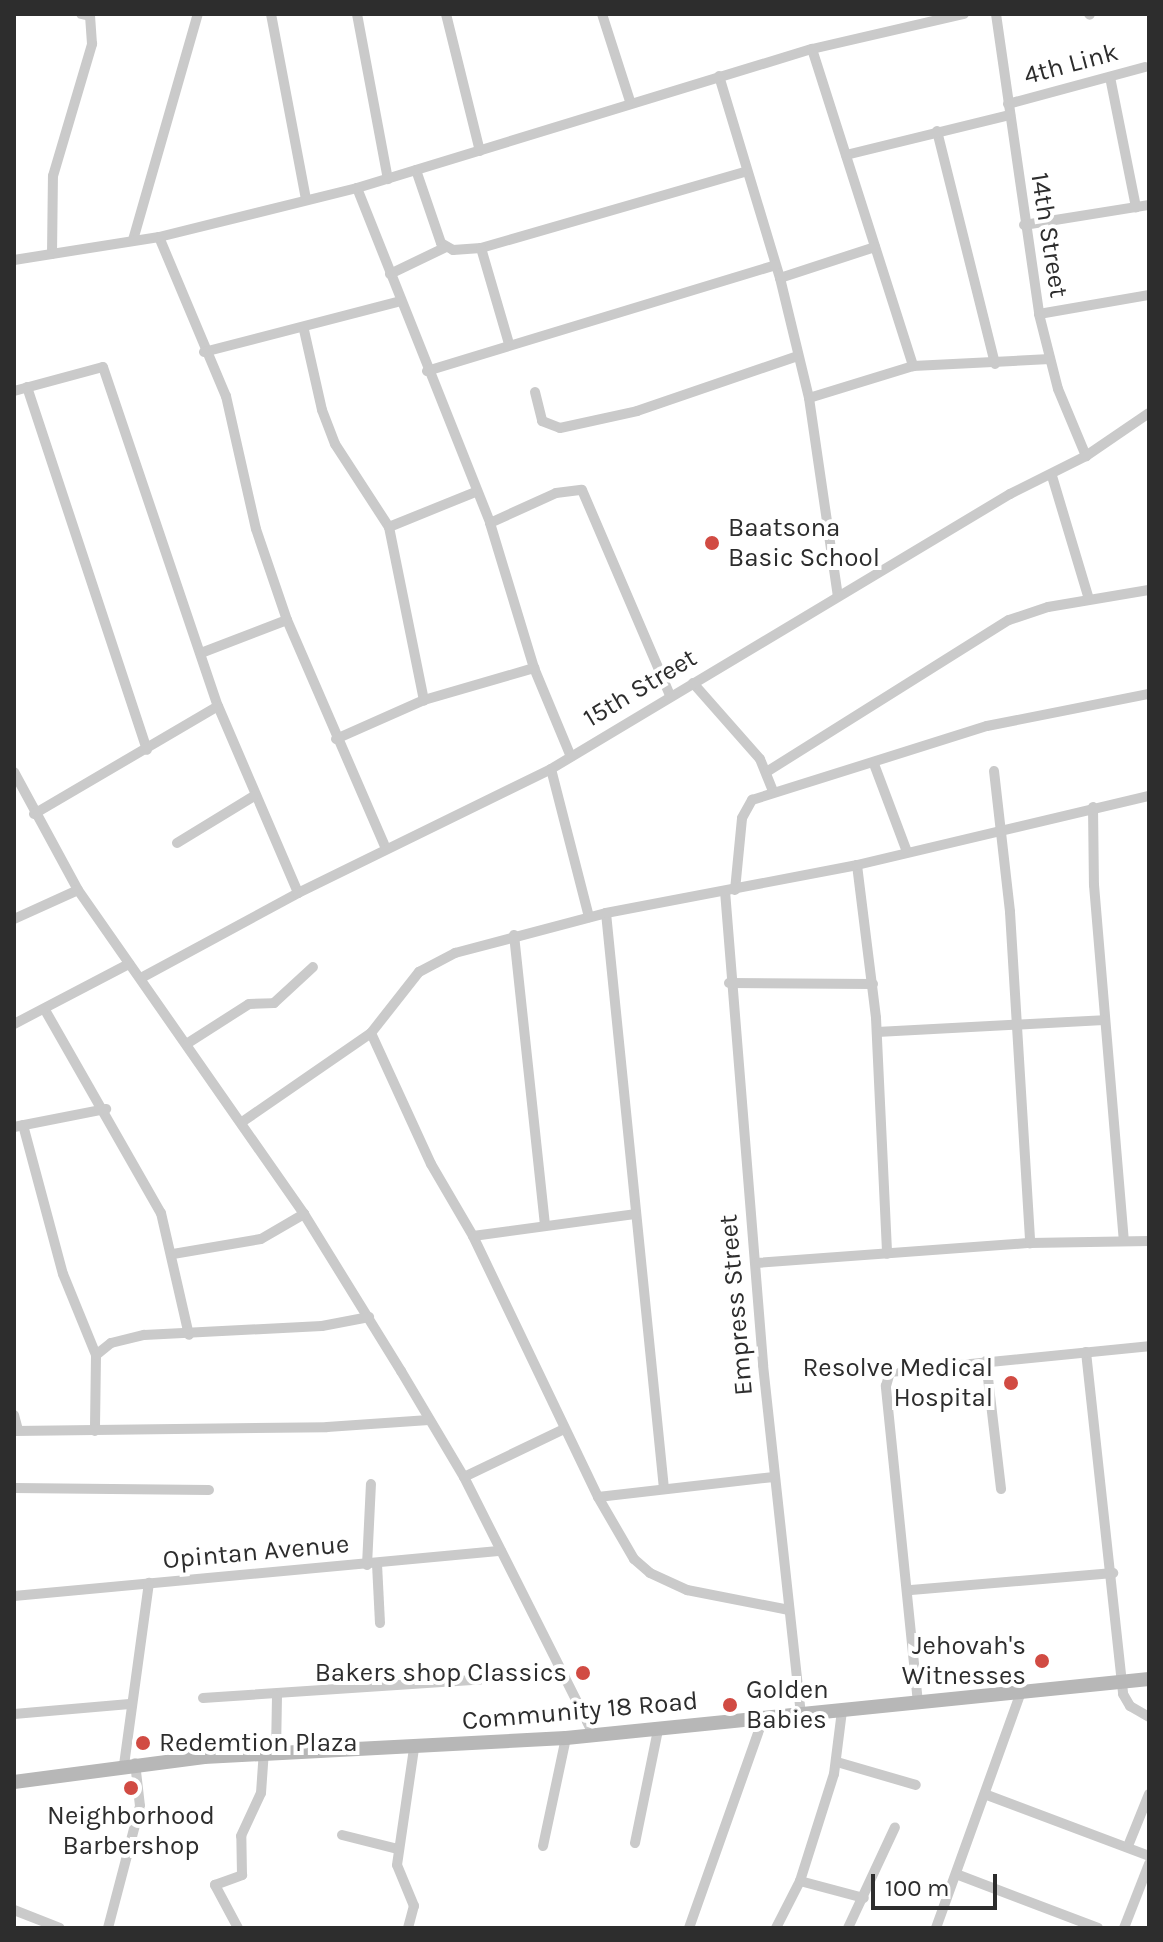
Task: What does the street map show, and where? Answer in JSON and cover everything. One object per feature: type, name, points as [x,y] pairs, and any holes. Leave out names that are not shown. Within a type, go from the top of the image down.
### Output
[{"type":"main road","name":"Community 18 Road","points":[[14,1782],[129,1764],[566,1738],[1149,1679]]},
{"type":"street","points":[[133,240],[198,14]]},
{"type":"street","points":[[271,14],[306,200]]},
{"type":"street","points":[[357,14],[388,179]]},
{"type":"street","points":[[446,14],[480,151]]},
{"type":"street","points":[[602,14],[630,101]]},
{"type":"street","points":[[14,260],[159,237],[357,188],[630,101],[901,20],[964,14]]},
{"type":"street","name":"14th Street","points":[[996,14],[1039,314],[1050,359],[1086,456]]},
{"type":"street","points":[[52,254],[53,176],[92,44],[87,15]]},
{"type":"street","points":[[812,49],[913,366]]},
{"type":"street","name":"4th Link","points":[[846,155],[937,131],[1145,67]]},
{"type":"street","points":[[719,76],[745,172],[780,278],[809,398],[838,596]]},
{"type":"street","points":[[1110,77],[1136,207]]},
{"type":"street","points":[[937,131],[995,364]]},
{"type":"street","points":[[416,170],[444,248]]},
{"type":"street","points":[[390,274],[444,248],[481,248],[745,172]]},
{"type":"street","points":[[357,188],[475,492],[490,523],[534,668],[571,757]]},
{"type":"street","points":[[1024,225],[1149,205]]},
{"type":"street","points":[[159,237],[204,352],[226,396],[256,529],[287,620],[386,849]]},
{"type":"street","points":[[780,278],[875,247]]},
{"type":"street","points":[[481,248],[509,344]]},
{"type":"street","points":[[427,371],[775,265]]},
{"type":"street","points":[[1039,314],[1149,295]]},
{"type":"street","points":[[204,352],[304,330],[401,301]]},
{"type":"street","points":[[304,330],[335,444],[389,527],[424,700]]},
{"type":"street","points":[[535,392],[542,421],[560,428],[637,411],[798,356]]},
{"type":"street","points":[[809,398],[913,366],[1050,359]]},
{"type":"street","points":[[14,391],[103,367],[218,706],[298,893]]},
{"type":"street","points":[[27,387],[147,750]]},
{"type":"street","name":"15th Street","points":[[141,978],[298,893],[551,769],[1010,494],[1052,476],[1086,456],[1149,413]]},
{"type":"street","points":[[1052,476],[1089,599]]},
{"type":"street","points":[[490,523],[556,493],[582,490],[670,695]]},
{"type":"street","points":[[389,527],[475,492]]},
{"type":"street","points":[[768,771],[1009,620],[1089,599],[1149,590]]},
{"type":"street","points":[[201,653],[287,620]]},
{"type":"street","points":[[336,739],[424,700],[534,668]]},
{"type":"street","points":[[693,683],[768,771],[773,791],[874,764],[987,726],[1149,694]]},
{"type":"street","points":[[34,814],[218,706]]},
{"type":"street","points":[[874,764],[907,852]]},
{"type":"street","points":[[551,769],[589,917]]},
{"type":"street","points":[[994,771],[1016,1022],[1030,1243]]},
{"type":"street","points":[[14,772],[34,814],[78,890],[242,1122],[369,1317],[464,1477],[594,1735]]},
{"type":"street","name":"Empress Street","points":[[773,791],[745,808],[730,890],[729,983],[774,1477],[801,1715]]},
{"type":"street","points":[[177,843],[254,796]]},
{"type":"street","points":[[242,1122],[371,1033],[433,962],[514,935],[606,913],[857,865],[1149,796]]},
{"type":"street","points":[[1093,807],[1104,1020],[1124,1240]]},
{"type":"street","points":[[857,865],[877,1032],[887,1254]]},
{"type":"street","points":[[14,919],[78,890]]},
{"type":"street","points":[[606,913],[664,1489]]},
{"type":"street","points":[[514,935],[545,1225]]},
{"type":"street","points":[[14,1024],[129,964]]},
{"type":"street","points":[[188,1043],[249,1004],[274,1003],[313,967]]},
{"type":"street","points":[[729,983],[873,984]]},
{"type":"street","points":[[45,1010],[106,1109],[161,1213],[173,1254],[189,1335]]},
{"type":"street","points":[[877,1032],[1016,1022],[1104,1020]]},
{"type":"street","points":[[371,1033],[431,1164],[473,1236],[564,1429],[629,1552],[650,1573],[687,1590],[789,1610]]},
{"type":"street","points":[[95,1431],[96,1355],[63,1274],[19,1126],[106,1109]]},
{"type":"street","points":[[173,1254],[261,1239],[304,1214]]},
{"type":"street","points":[[473,1236],[635,1214]]},
{"type":"street","points":[[756,1263],[1030,1243],[1149,1241]]},
{"type":"street","points":[[96,1355],[123,1339],[322,1326],[369,1317]]},
{"type":"street","points":[[918,1703],[911,1590],[886,1379],[897,1368],[1149,1346]]},
{"type":"street","points":[[1086,1352],[1126,1701],[1149,1717]]},
{"type":"street","points":[[986,1361],[1001,1489]]},
{"type":"street","points":[[14,1415],[16,1430],[95,1431],[429,1420]]},
{"type":"street","points":[[464,1477],[564,1429]]},
{"type":"street","points":[[598,1497],[774,1477]]},
{"type":"street","points":[[371,1484],[372,1564],[380,1623]]},
{"type":"street","points":[[14,1488],[209,1490]]},
{"type":"street","name":"Opintan Avenue","points":[[14,1596],[501,1551]]},
{"type":"street","points":[[911,1590],[1113,1573]]},
{"type":"street","points":[[108,1928],[140,1806],[129,1764],[130,1704],[149,1583]]},
{"type":"street","points":[[203,1698],[564,1674]]},
{"type":"street","points":[[936,1928],[987,1795],[1021,1692]]},
{"type":"street","points":[[238,1928],[215,1885],[242,1877],[241,1836],[261,1793],[270,1754],[277,1695]]},
{"type":"street","points":[[14,1714],[130,1704]]},
{"type":"street","points":[[776,1928],[800,1881],[837,1762],[842,1711]]},
{"type":"street","points":[[689,1928],[763,1719]]},
{"type":"street","points":[[635,1843],[658,1730]]},
{"type":"street","points":[[543,1846],[566,1738]]},
{"type":"street","points":[[408,1928],[414,1906],[397,1865],[414,1748]]},
{"type":"street","points":[[837,1762],[916,1785]]},
{"type":"street","points":[[1128,1846],[1149,1794]]},
{"type":"street","points":[[987,1795],[1149,1856]]},
{"type":"street","points":[[848,1928],[895,1827]]},
{"type":"street","points":[[342,1835],[398,1849]]},
{"type":"street","points":[[1124,1928],[1149,1864]]},
{"type":"street","points":[[956,1874],[1098,1928]]},
{"type":"street","points":[[800,1881],[864,1898]]},
{"type":"street","points":[[14,1910],[60,1928]]},
{"type":"place","name":"Baatsona Basic School","points":[[712,543]]},
{"type":"place","name":"Resolve Medical Hospital","points":[[1011,1383]]},
{"type":"place","name":"Jehovah's Witnesses","points":[[1042,1661]]},
{"type":"place","name":"Bakers shop Classics","points":[[583,1673]]},
{"type":"place","name":"Golden Babies","points":[[730,1705]]},
{"type":"place","name":"Redemtion Plaza","points":[[143,1743]]},
{"type":"place","name":"Neighborhood Barbershop","points":[[131,1788]]}]
